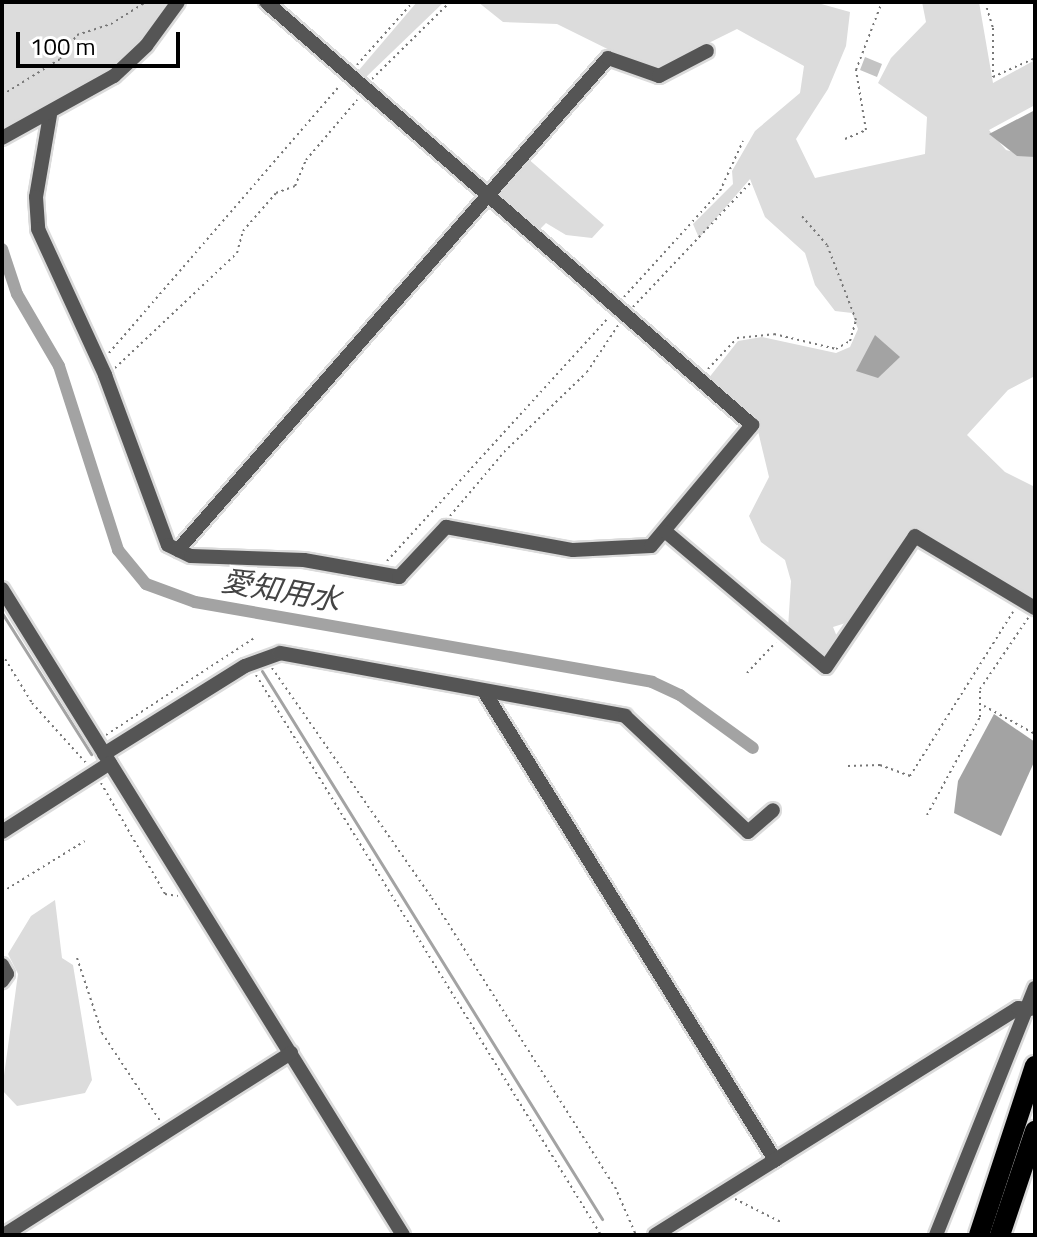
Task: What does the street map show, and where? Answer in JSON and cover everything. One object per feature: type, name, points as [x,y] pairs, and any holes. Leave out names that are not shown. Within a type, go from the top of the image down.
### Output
[{"type":"highway","points":[[979,1235],[1035,1066]]},
{"type":"highway","points":[[1000,1235],[1035,1131]]},
{"type":"street","points":[[2,138],[50,115],[133,60],[178,2]]},
{"type":"street","points":[[50,115],[36,197],[38,229],[103,369],[156,525],[178,550],[405,574],[446,527],[573,550],[629,551],[651,546],[753,427],[266,2]]},
{"type":"street","points":[[178,550],[608,58],[659,76],[707,51]]},
{"type":"street","points":[[666,532],[829,667],[918,535],[1035,608]]},
{"type":"street","points":[[2,589],[291,1053],[395,1232]]},
{"type":"street","points":[[2,832],[94,774],[104,753],[249,664],[264,656],[280,653],[485,693],[625,716],[748,832],[773,810]]},
{"type":"street","points":[[485,693],[775,1160]]},
{"type":"street","points":[[2,965],[7,974],[2,981]]},
{"type":"street","points":[[936,1235],[1030,1009],[1035,988]]},
{"type":"street","points":[[655,1235],[1018,1008],[1030,1009]]},
{"type":"street","points":[[4,1235],[291,1053]]},
{"type":"path","points":[[2,95],[60,59],[77,35],[146,2]]},
{"type":"path","points":[[103,369],[413,2]]},
{"type":"path","points":[[103,369],[136,354],[237,253],[243,231],[276,193],[295,186],[306,160],[365,88],[450,2]]},
{"type":"path","points":[[845,139],[866,130],[856,70],[882,2]]},
{"type":"path","points":[[985,2],[993,28],[993,77],[1035,58]]},
{"type":"path","points":[[446,527],[504,452],[587,372],[621,311],[720,191],[743,141]]},
{"type":"path","points":[[375,573],[621,311],[752,181]]},
{"type":"path","points":[[699,379],[737,338],[774,334],[836,349],[850,341],[856,320],[827,245],[801,215]]},
{"type":"path","points":[[848,766],[880,765],[910,776],[1021,599]]},
{"type":"path","points":[[927,815],[983,706],[980,689],[1035,608]]},
{"type":"path","points":[[747,673],[785,633]]},
{"type":"path","points":[[104,753],[256,637]]},
{"type":"path","points":[[2,654],[32,703],[94,774],[165,894],[191,894]]},
{"type":"path","points":[[264,656],[432,898],[615,1187],[636,1235]]},
{"type":"path","points":[[249,664],[601,1235]]},
{"type":"path","points":[[983,706],[1035,734]]},
{"type":"path","points":[[2,892],[85,841]]},
{"type":"path","points":[[77,958],[102,1033],[167,1132]]},
{"type":"path","points":[[726,1191],[781,1222]]},
{"type":"shaded area","points":[[2,2],[171,2],[146,38],[98,81],[2,132]]},
{"type":"shaded area","points":[[417,2],[444,2],[366,77],[359,70]]},
{"type":"shaded area","points":[[478,2],[814,2],[850,12],[846,46],[828,89],[796,139],[815,178],[925,154],[927,117],[878,83],[891,58],[926,22],[922,2],[979,2],[993,83],[1035,60],[1035,105],[989,130],[1006,150],[1035,157],[1035,376],[1008,390],[967,435],[1005,472],[1035,487],[1035,604],[917,532],[855,620],[833,627],[840,644],[827,663],[788,628],[791,581],[785,560],[761,542],[749,516],[769,477],[757,427],[708,379],[738,341],[762,337],[836,353],[850,347],[858,329],[852,313],[835,311],[815,285],[805,253],[765,217],[750,179],[699,238],[693,224],[733,184],[732,171],[755,131],[800,93],[804,66],[737,29],[652,71],[557,24],[503,22]]},
{"type":"shaded area","points":[[1035,110],[1035,157],[1017,156],[989,134]]},
{"type":"shaded area","points":[[526,157],[604,225],[592,238],[566,235],[546,223],[537,232],[497,195]]},
{"type":"shaded area","points":[[875,335],[900,357],[878,378],[856,371]]},
{"type":"shaded area","points":[[994,714],[1035,742],[1035,760],[1001,836],[954,813],[958,781]]},
{"type":"shaded area","points":[[55,900],[62,958],[73,965],[92,1080],[85,1093],[17,1106],[2,1090],[18,974],[8,954],[31,916]]},
{"type":"building","points":[[865,57],[882,64],[877,77],[860,70]]},
{"type":"waterway","name":"愛知用水","points":[[2,249],[17,294],[59,366],[118,550],[146,584],[195,602],[652,682],[680,695],[753,748]]},
{"type":"waterway","points":[[2,613],[91,754]]},
{"type":"waterway","points":[[262,671],[602,1219]]}]
